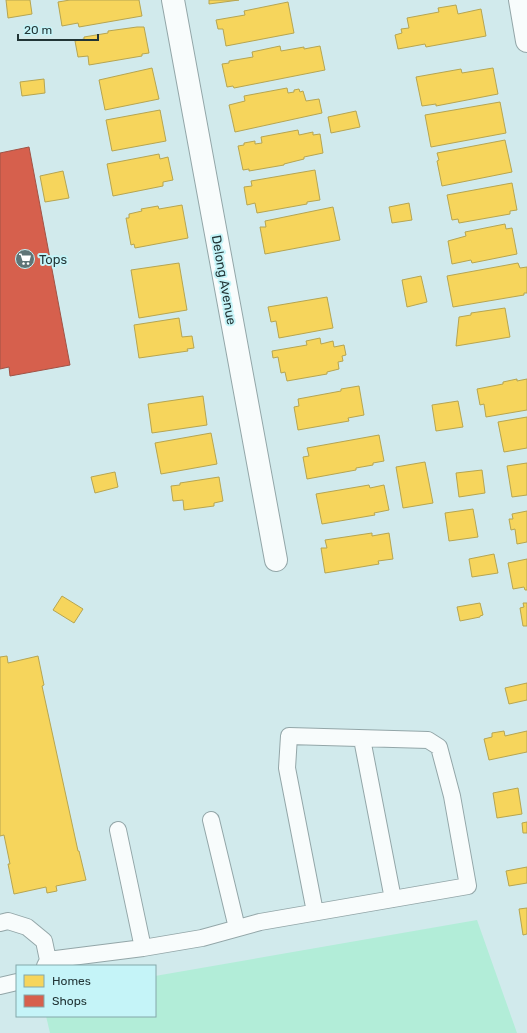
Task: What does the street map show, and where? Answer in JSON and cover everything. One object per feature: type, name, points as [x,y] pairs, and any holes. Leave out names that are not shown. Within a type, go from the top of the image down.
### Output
[{"type":"street","name":"Delong Avenue","points":[[173,0],[276,560]]},
{"type":"street","points":[[520,0],[527,41]]},
{"type":"lane","points":[[0,924],[8,921],[27,927],[44,941],[46,963],[202,938],[260,922],[468,886],[452,796],[439,747],[428,740],[288,736],[288,768],[315,912]]},
{"type":"lane","points":[[362,739],[393,899]]},
{"type":"lane","points":[[211,820],[237,928]]},
{"type":"lane","points":[[118,830],[143,948]]},
{"type":"lane","points":[[0,986],[16,982]]},
{"type":"green space","points":[[477,920],[517,1033],[50,1033],[46,1017],[156,1017],[156,976]]},
{"type":"building: Homes","points":[[6,0],[30,0],[32,14],[8,18]]},
{"type":"building: Homes","points":[[70,0],[139,0],[142,16],[79,27],[78,23],[62,26],[58,2]]},
{"type":"building: Homes","points":[[209,0],[239,0],[209,4]]},
{"type":"building: Homes","points":[[288,2],[294,33],[226,46],[223,29],[218,29],[216,20],[245,15],[244,11]]},
{"type":"building: Homes","points":[[456,5],[458,14],[481,9],[486,36],[426,47],[425,44],[398,49],[395,35],[402,33],[401,29],[409,28],[407,18],[439,12],[438,8]]},
{"type":"building: Homes","points":[[144,27],[149,53],[142,54],[142,56],[89,65],[88,56],[78,57],[75,41],[84,39],[84,37],[108,33],[108,31]]},
{"type":"building: Homes","points":[[280,46],[281,51],[320,46],[325,70],[234,88],[233,86],[227,87],[222,64],[229,63],[229,61],[253,57],[252,52]]},
{"type":"building: Homes","points":[[152,68],[159,99],[105,110],[99,80]]},
{"type":"building: Homes","points":[[493,68],[498,94],[436,106],[436,104],[422,106],[416,77],[461,69],[462,73]]},
{"type":"building: Homes","points":[[44,79],[45,93],[22,96],[20,82]]},
{"type":"building: Homes","points":[[287,88],[288,93],[299,89],[300,92],[303,91],[306,101],[319,99],[322,113],[235,132],[229,105],[245,101],[244,96]]},
{"type":"building: Homes","points":[[500,102],[506,133],[431,147],[425,115]]},
{"type":"building: Homes","points":[[160,110],[166,141],[112,151],[106,120]]},
{"type":"building: Homes","points":[[356,111],[360,127],[331,133],[328,117]]},
{"type":"building: Homes","points":[[298,130],[299,135],[313,132],[313,135],[320,134],[323,153],[304,157],[304,159],[284,165],[249,171],[249,169],[243,170],[238,146],[255,141],[255,144],[262,143],[261,137]]},
{"type":"building: Homes","points":[[505,140],[512,172],[442,186],[437,153]]},
{"type":"building: Homes","points":[[159,154],[160,159],[168,157],[173,180],[163,182],[163,186],[113,196],[107,164]]},
{"type":"building: Homes","points":[[315,170],[320,200],[307,202],[307,204],[257,213],[255,203],[247,205],[244,187],[252,186],[251,181]]},
{"type":"building: Homes","points":[[63,171],[69,198],[45,202],[40,176]]},
{"type":"building: Homes","points":[[512,183],[517,210],[510,211],[510,214],[459,223],[458,219],[452,220],[447,195]]},
{"type":"building: Homes","points":[[409,203],[412,220],[392,223],[389,207]]},
{"type":"building: Homes","points":[[182,205],[188,238],[135,248],[134,244],[131,245],[126,218],[129,218],[129,214],[142,211],[141,209],[158,206],[159,209]]},
{"type":"building: Homes","points":[[333,207],[340,240],[265,254],[260,227],[266,227],[265,221]]},
{"type":"building: Homes","points":[[505,224],[506,229],[512,228],[517,254],[472,263],[471,260],[452,264],[448,241],[466,236],[465,232]]},
{"type":"building: Homes","points":[[179,263],[187,310],[139,318],[131,270]]},
{"type":"building: Homes","points":[[518,263],[520,268],[527,267],[527,293],[524,293],[524,295],[453,307],[447,276]]},
{"type":"building: Homes","points":[[421,276],[427,302],[407,307],[402,280]]},
{"type":"building: Homes","points":[[327,297],[333,328],[279,338],[276,321],[271,322],[268,307]]},
{"type":"building: Homes","points":[[505,308],[510,337],[456,346],[459,317],[471,315],[471,313]]},
{"type":"building: Homes","points":[[179,318],[182,337],[192,336],[194,348],[187,349],[188,351],[139,358],[134,325]]},
{"type":"building: Homes","points":[[320,338],[321,344],[333,341],[334,347],[344,345],[346,355],[342,356],[343,361],[338,362],[339,369],[327,372],[327,374],[287,381],[285,372],[281,373],[278,357],[273,358],[272,351],[307,345],[306,341]]},
{"type":"building: Homes","points":[[517,379],[517,381],[527,379],[527,410],[486,417],[484,404],[480,405],[477,389],[503,384],[503,382]]},
{"type":"building: Homes","points":[[359,386],[364,415],[348,418],[349,421],[298,430],[294,407],[299,406],[298,399]]},
{"type":"building: Homes","points":[[203,396],[207,425],[152,433],[148,404]]},
{"type":"building: Homes","points":[[458,401],[463,427],[436,431],[432,405]]},
{"type":"building: Homes","points":[[527,417],[527,448],[504,452],[498,422]]},
{"type":"building: Homes","points":[[211,433],[217,464],[161,474],[155,443]]},
{"type":"building: Homes","points":[[379,435],[384,461],[373,463],[373,465],[356,468],[356,470],[307,479],[303,457],[309,456],[307,448]]},
{"type":"building: Homes","points":[[425,462],[433,503],[403,508],[396,467]]},
{"type":"building: Homes","points":[[527,463],[527,495],[512,497],[507,466]]},
{"type":"building: Homes","points":[[482,470],[485,493],[459,497],[456,473]]},
{"type":"building: Homes","points":[[115,472],[118,487],[95,493],[91,477]]},
{"type":"building: Homes","points":[[219,477],[223,501],[214,503],[214,506],[184,510],[183,500],[173,501],[171,486],[180,485],[180,483]]},
{"type":"building: Homes","points":[[369,485],[370,488],[384,485],[389,510],[374,513],[375,515],[322,524],[316,494]]},
{"type":"building: Homes","points":[[473,509],[478,537],[449,541],[445,513]]},
{"type":"building: Homes","points":[[527,511],[527,542],[517,544],[515,529],[511,530],[509,519],[513,519],[512,514]]},
{"type":"building: Homes","points":[[372,533],[372,536],[389,533],[393,559],[378,561],[379,564],[325,573],[321,548],[327,548],[325,540]]},
{"type":"building: Homes","points":[[494,554],[498,573],[472,577],[469,559]]},
{"type":"building: Homes","points":[[527,559],[527,590],[525,590],[524,587],[513,589],[508,563]]},
{"type":"building: Homes","points":[[62,596],[83,609],[74,623],[53,610]]},
{"type":"building: Homes","points":[[480,603],[483,615],[460,621],[457,607]]},
{"type":"building: Homes","points":[[523,603],[527,603],[527,626],[523,626],[520,608],[524,607]]},
{"type":"building: Homes","points":[[7,656],[8,663],[38,656],[44,685],[42,686],[78,851],[86,880],[56,886],[57,891],[47,893],[46,887],[14,894],[4,835],[0,836],[0,657]]},
{"type":"building: Homes","points":[[527,683],[527,700],[509,704],[505,688]]},
{"type":"building: Homes","points":[[504,731],[505,736],[527,731],[527,752],[489,760],[484,739],[492,737],[492,733]]},
{"type":"building: Homes","points":[[518,788],[522,814],[497,818],[493,793]]},
{"type":"building: Homes","points":[[527,822],[527,833],[523,833],[522,823]]},
{"type":"building: Homes","points":[[527,867],[527,883],[509,886],[506,871]]},
{"type":"building: Homes","points":[[527,908],[527,934],[523,935],[519,909]]},
{"type":"building: Shops","name":"Tops","points":[[29,147],[70,365],[10,376],[9,367],[0,369],[0,153]]},
{"type":"place","name":"Tops","points":[[25,259]]}]
